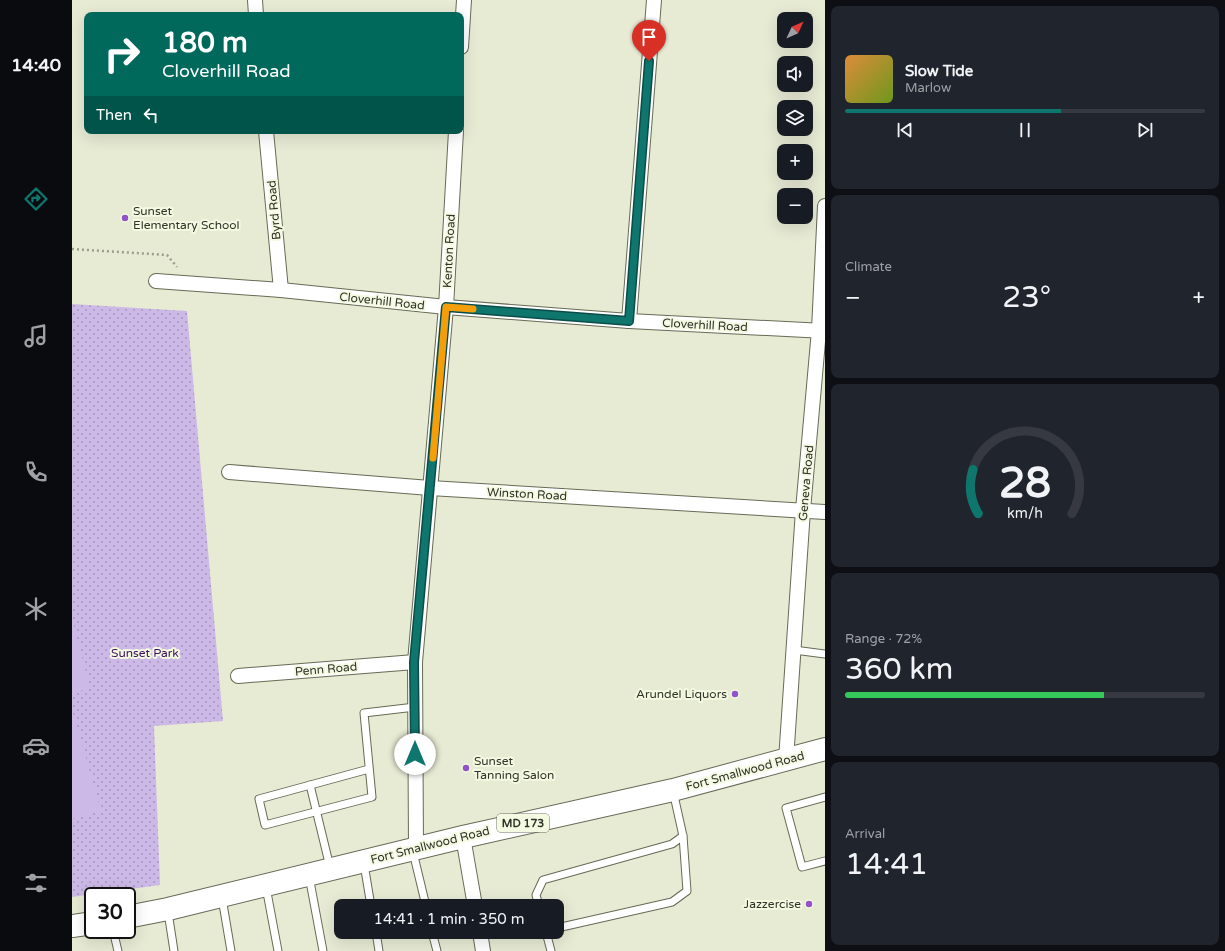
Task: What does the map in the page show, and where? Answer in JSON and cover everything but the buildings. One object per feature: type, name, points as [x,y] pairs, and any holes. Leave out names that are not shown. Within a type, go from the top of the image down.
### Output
[{"type":"main road","name":"Fort Smallwood Road","points":[[136,915],[168,909],[221,895],[414,850],[463,836],[673,790],[825,749]]},
{"type":"main road","points":[[72,926],[84,924]]},
{"type":"street","points":[[255,0],[256,12]]},
{"type":"street","points":[[463,12],[464,0]]},
{"type":"street","points":[[629,321],[654,0]]},
{"type":"street","name":"Byrd Road","points":[[266,134],[280,290]]},
{"type":"street","name":"Kenton Road","points":[[414,850],[414,662],[446,307],[456,134]]},
{"type":"street","name":"Geneva Road","points":[[786,760],[803,510],[822,330],[825,206]]},
{"type":"street","name":"Cloverhill Road","points":[[156,281],[280,290],[446,307],[629,321],[822,330]]},
{"type":"street","name":"Winston Road","points":[[229,472],[430,488],[825,512]]},
{"type":"street","name":"Penn Road","points":[[238,676],[414,662]]},
{"type":"street","points":[[463,836],[474,899]]},
{"type":"street","points":[[481,939],[483,951]]},
{"type":"lane","points":[[794,650],[825,654]]},
{"type":"lane","points":[[369,769],[259,799],[264,825],[372,797],[364,713],[415,707]]},
{"type":"lane","points":[[310,785],[330,870]]},
{"type":"lane","points":[[564,926],[672,902],[687,891],[683,836],[673,790]]},
{"type":"lane","points":[[825,798],[786,808],[802,867],[825,861]]},
{"type":"lane","points":[[537,899],[536,896],[543,880],[672,844],[683,836]]},
{"type":"lane","points":[[414,850],[424,899]]},
{"type":"lane","points":[[364,862],[370,899]]},
{"type":"lane","points":[[309,875],[323,951]]},
{"type":"lane","points":[[265,885],[278,951]]},
{"type":"lane","points":[[221,895],[231,951]]},
{"type":"lane","points":[[168,909],[174,951]]},
{"type":"lane","points":[[115,939],[118,951]]},
{"type":"lane","points":[[377,939],[379,951]]},
{"type":"lane","points":[[434,939],[437,951]]},
{"type":"lane","points":[[548,939],[551,951]]},
{"type":"path","points":[[72,249],[167,255],[181,271]]},
{"type":"green space","name":"Sunset Park","points":[[72,304],[187,311],[223,721],[154,726],[160,885],[136,888],[136,887],[84,887],[84,895],[72,897]]},
{"type":"green space","points":[[72,619],[90,688],[72,693]]},
{"type":"green space","points":[[72,709],[101,811],[72,819]]},
{"type":"slow traffic","points":[[433,458],[446,307],[473,309]]},
{"type":"place","name":"Sunset Elementary School","points":[[125,218]]},
{"type":"place","name":"Arundel Liquors","points":[[735,694]]},
{"type":"place","name":"Sunset Tanning Salon","points":[[466,768]]},
{"type":"place","name":"Jazzercise","points":[[809,904]]},
{"type":"route","points":[[415,754],[414,662],[446,307],[629,321],[649,61]]}]
